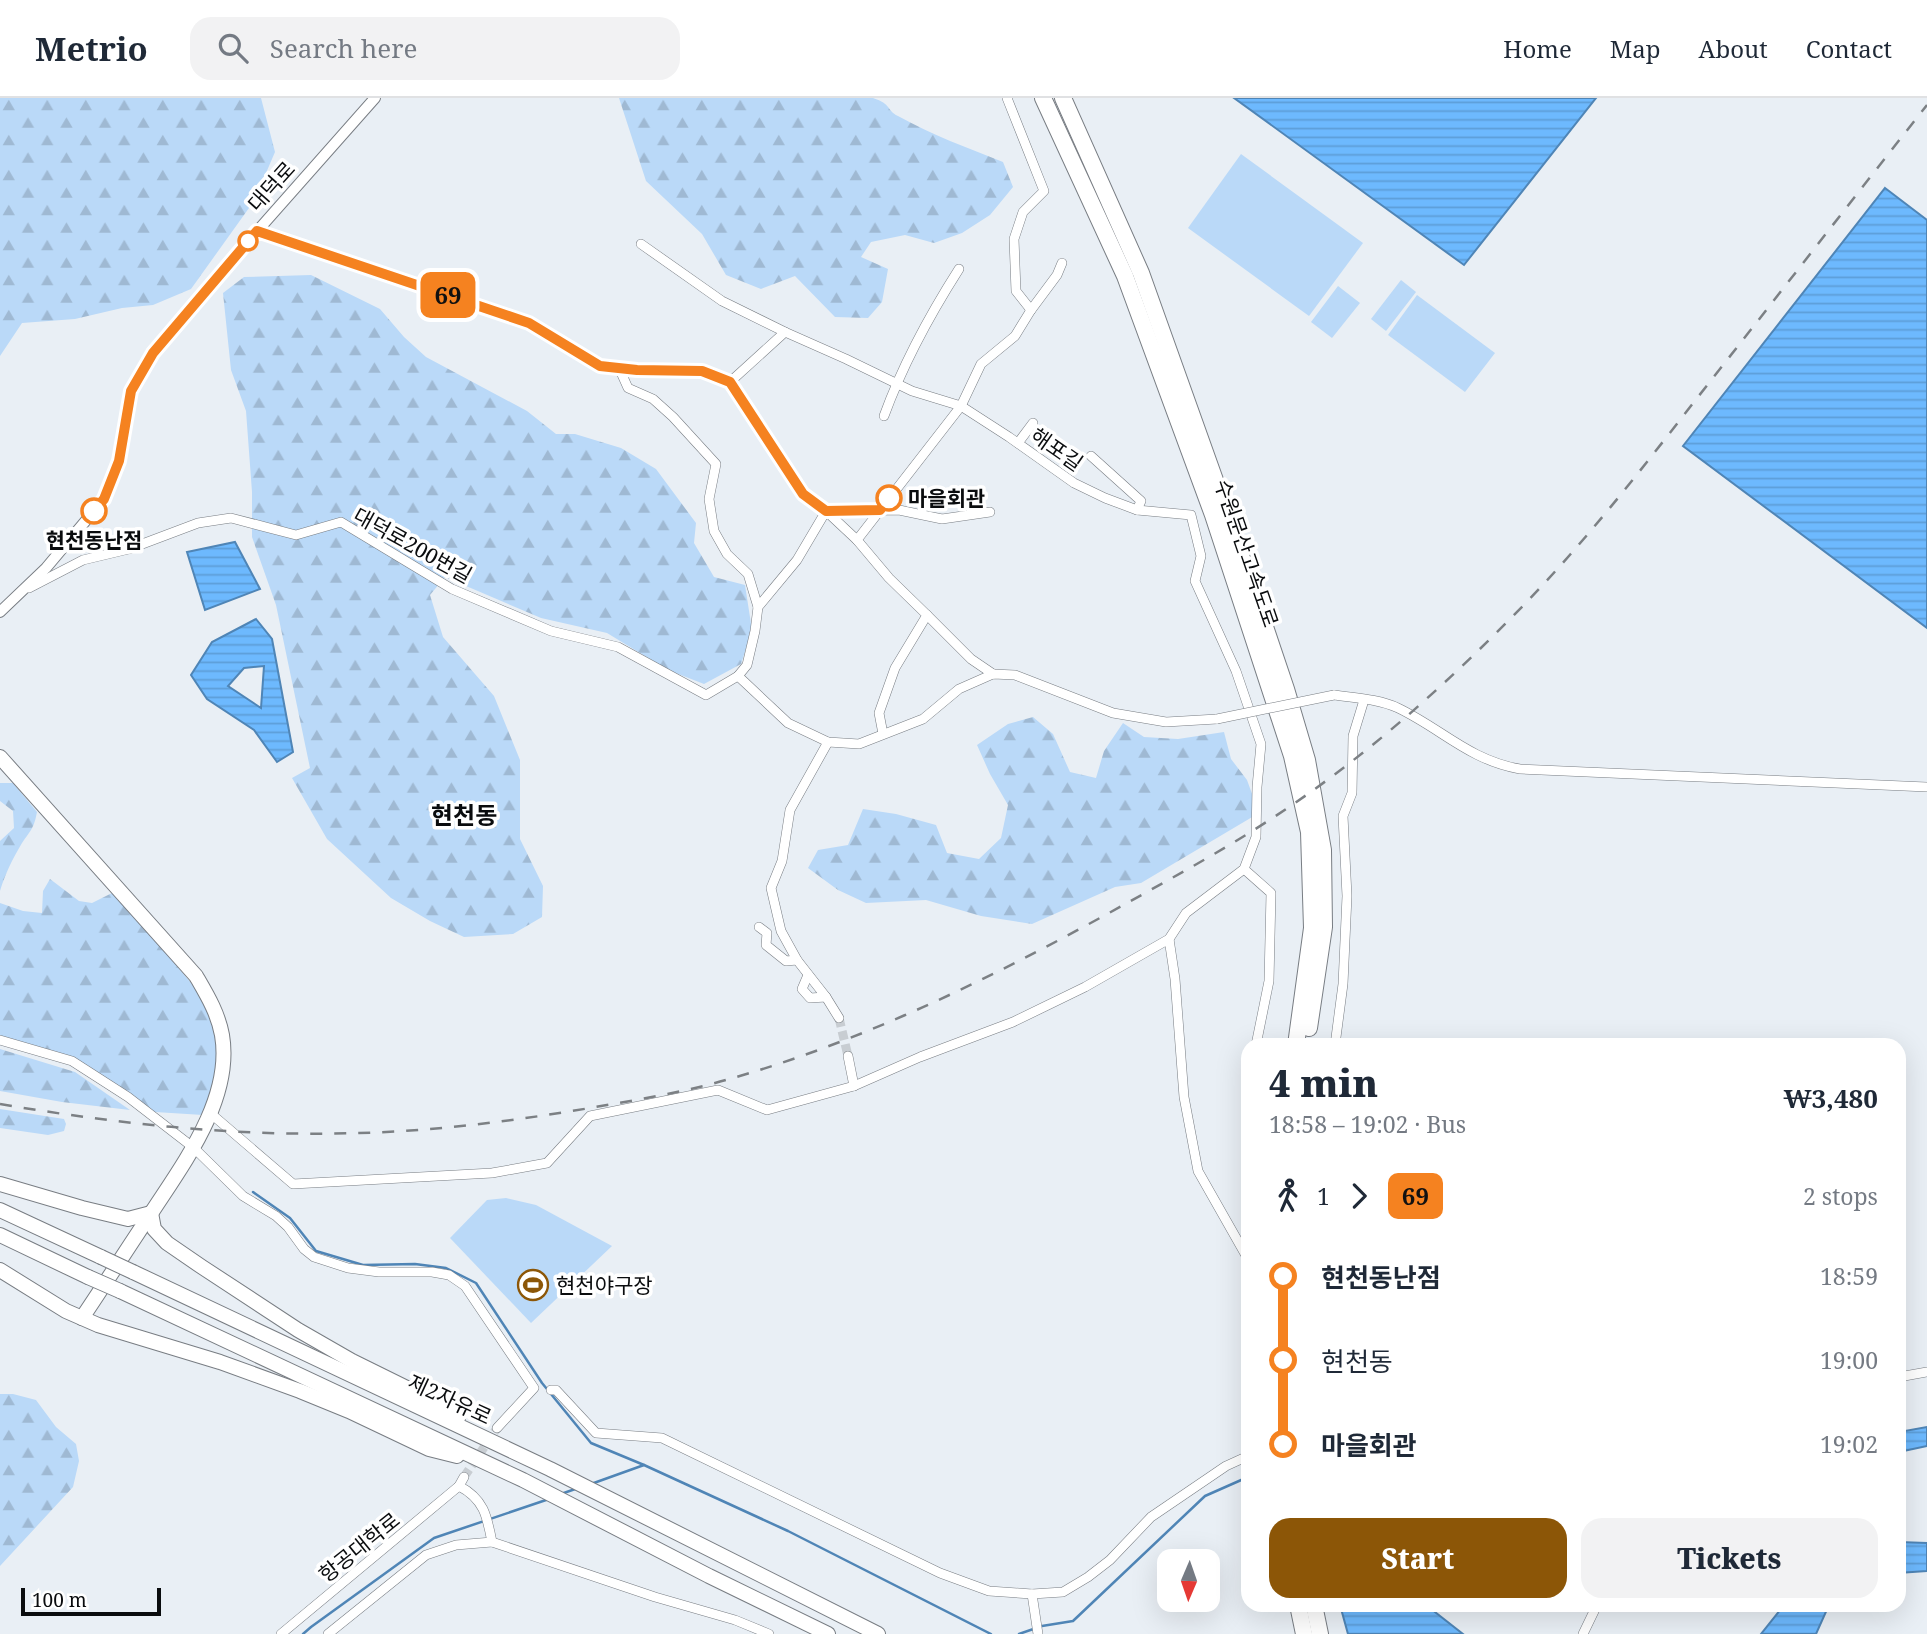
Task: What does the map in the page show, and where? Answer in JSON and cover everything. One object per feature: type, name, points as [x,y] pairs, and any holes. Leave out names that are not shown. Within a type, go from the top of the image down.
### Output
[{"type":"highway","name":"수원문산고속도로","points":[[1043,98],[1129,289],[1213,514],[1293,756],[1309,832],[1312,928],[1297,1038]]},
{"type":"highway","name":"수원문산고속도로","points":[[1063,98],[1141,273],[1286,689],[1307,761],[1323,850],[1324,927],[1308,1038]]},
{"type":"highway","points":[[0,757],[196,976],[213,1005],[222,1035],[223,1068],[216,1095],[194,1148],[82,1318]]},
{"type":"highway","points":[[0,1184],[128,1219],[151,1213]]},
{"type":"highway","name":"제2자유로","points":[[0,1210],[550,1469],[878,1634]]},
{"type":"highway","points":[[151,1213],[154,1229],[167,1242],[202,1267],[298,1330],[352,1361],[429,1399],[503,1448]]},
{"type":"highway","name":"제2자유로","points":[[0,1235],[492,1465],[828,1634]]},
{"type":"highway","points":[[0,1270],[66,1311],[98,1325],[220,1362],[300,1391],[429,1449],[492,1465]]},
{"type":"highway","points":[[1299,1612],[1304,1634]]},
{"type":"highway","points":[[1315,1612],[1320,1634]]},
{"type":"street","name":"대덕로","points":[[0,612],[46,568],[104,499],[119,461],[131,391],[153,353],[375,98]]},
{"type":"street","points":[[1007,98],[1044,191],[1023,212],[1014,239],[1016,291],[1031,310]]},
{"type":"street","points":[[257,231],[529,323],[600,366],[702,371],[730,382],[803,494],[826,511],[857,541],[889,578],[971,659],[993,674]]},
{"type":"street","name":"해포길","points":[[641,244],[722,301],[896,384],[961,406],[1074,483],[1137,509],[1191,515],[1201,556],[1195,581],[1236,671],[1261,744],[1256,837],[1244,869]]},
{"type":"street","points":[[857,541],[961,406],[981,365],[1015,336],[1057,275],[1062,262]]},
{"type":"street","points":[[884,416],[896,384],[933,309],[959,269]]},
{"type":"street","points":[[730,382],[785,332]]},
{"type":"street","points":[[619,368],[628,388],[653,399],[674,417],[716,464],[709,499],[714,531],[727,554],[748,573],[758,607],[747,664],[738,676],[788,723],[828,742],[859,744],[923,719],[959,689],[993,674],[1015,674],[1113,713],[1166,722],[1217,719],[1334,695],[1383,702],[1474,755],[1500,765],[1520,768],[1927,787]]},
{"type":"street","points":[[1018,443],[1033,423]]},
{"type":"street","name":"해포길","points":[[1091,456],[1141,501],[1137,509]]},
{"type":"street","points":[[826,511],[900,510],[942,519],[990,512]]},
{"type":"street","points":[[758,607],[797,560],[826,511]]},
{"type":"street","name":"대덕로200번길","points":[[21,592],[83,559],[129,549],[198,523],[231,518],[296,536],[341,522],[452,589],[551,631],[618,647],[706,695],[738,676]]},
{"type":"street","points":[[883,734],[880,713],[895,668],[927,615]]},
{"type":"street","points":[[1336,1038],[1343,984],[1347,896],[1343,816],[1352,793],[1353,736],[1364,699]]},
{"type":"street","points":[[828,742],[790,810],[782,861],[771,888],[780,932],[839,1018]]},
{"type":"street","points":[[209,1112],[293,1184],[492,1172],[547,1163],[590,1116],[718,1090],[767,1110],[854,1086],[920,1057],[1013,1022],[1086,987],[1169,939],[1186,913],[1244,869],[1271,893],[1269,981],[1257,1038]]},
{"type":"street","points":[[759,926],[767,933],[766,945],[786,961],[797,960]]},
{"type":"street","points":[[1169,939],[1175,979],[1184,1097],[1198,1171],[1241,1247]]},
{"type":"street","points":[[0,1041],[72,1060],[128,1097],[194,1148],[243,1196],[276,1216],[314,1257],[348,1268],[449,1275],[465,1286],[534,1388],[497,1427]]},
{"type":"street","points":[[848,1056],[854,1086]]},
{"type":"street","points":[[1906,1376],[1927,1372]]},
{"type":"street","points":[[551,1390],[556,1390],[596,1433],[662,1438],[940,1573],[989,1591],[1032,1594],[1063,1592],[1110,1560],[1151,1517],[1226,1466],[1241,1459]]},
{"type":"street","name":"항공대학로","points":[[281,1634],[461,1481],[480,1501],[492,1542]]},
{"type":"street","points":[[328,1634],[426,1555],[456,1545],[492,1542],[655,1597],[736,1620],[769,1634]]},
{"type":"street","points":[[1032,1594],[1038,1634]]},
{"type":"street","points":[[1583,1634],[1594,1612]]},
{"type":"green space","points":[[0,98],[261,98],[275,152],[254,201],[191,289],[153,305],[122,308],[75,319],[22,323],[0,356]]},
{"type":"green space","points":[[619,98],[873,98],[883,102],[894,114],[911,123],[1003,162],[1013,187],[990,215],[962,233],[934,243],[905,235],[871,242],[861,257],[888,269],[882,302],[868,318],[835,317],[795,276],[761,289],[726,275],[702,234],[646,181]]},
{"type":"green space","points":[[1241,154],[1363,243],[1309,316],[1188,228]]},
{"type":"green space","points":[[311,275],[380,309],[426,357],[527,411],[556,434],[575,434],[621,448],[656,469],[696,523],[694,543],[714,577],[745,585],[752,630],[741,664],[704,684],[668,670],[607,633],[541,618],[445,577],[430,595],[443,637],[494,696],[520,760],[520,839],[543,886],[542,917],[513,934],[464,937],[391,898],[327,839],[292,778],[310,768],[276,605],[252,537],[252,492],[246,411],[231,370],[223,293],[244,277]]},
{"type":"green space","points":[[1401,280],[1416,292],[1386,331],[1371,319]]},
{"type":"green space","points":[[1338,286],[1360,303],[1332,338],[1311,322]]},
{"type":"green space","points":[[1417,295],[1495,353],[1465,392],[1388,335]]},
{"type":"green space","points":[[1033,717],[1053,734],[1070,772],[1096,778],[1104,751],[1123,723],[1144,737],[1178,739],[1224,732],[1231,759],[1247,780],[1259,813],[1141,883],[1115,887],[1032,924],[981,916],[926,900],[866,903],[838,890],[808,868],[818,850],[848,845],[863,809],[896,814],[936,825],[947,853],[979,859],[1001,838],[1008,805],[977,745],[1008,724]]},
{"type":"green space","points":[[0,783],[13,783],[37,812],[30,832],[12,860],[0,891],[0,841],[14,828],[13,811],[0,801]]},
{"type":"green space","points":[[50,879],[79,901],[92,903],[114,892],[203,997],[218,1041],[219,1071],[203,1115],[139,1111],[119,1090],[74,1064],[0,1037],[0,903],[23,911],[42,913],[43,891]]},
{"type":"green space","points":[[0,1049],[75,1072],[130,1110],[0,1091]]},
{"type":"green space","points":[[0,1109],[64,1119],[66,1124],[64,1131],[48,1135],[0,1128]]},
{"type":"green space","name":"현천야구장","points":[[506,1198],[536,1205],[612,1246],[531,1323],[450,1238],[487,1200]]},
{"type":"green space","points":[[0,1394],[13,1394],[36,1400],[56,1427],[76,1444],[79,1461],[73,1487],[0,1566]]},
{"type":"water","points":[[1234,98],[1596,98],[1464,265]]},
{"type":"water","points":[[1885,188],[1927,220],[1927,628],[1683,446]]},
{"type":"water","points":[[235,542],[260,589],[205,610],[187,552]]},
{"type":"water","points":[[256,619],[272,639],[293,752],[277,762],[254,730],[207,699],[191,675],[212,642]],"holes":[[[264,666],[261,708],[228,686],[244,668]]]},
{"type":"water","points":[[1927,1427],[1927,1446],[1906,1450],[1906,1431]]},
{"type":"water","points":[[1906,1542],[1927,1543],[1927,1571],[1906,1572]]},
{"type":"water","points":[[1342,1612],[1435,1612],[1463,1634],[1348,1634]]},
{"type":"water","points":[[1778,1612],[1826,1612],[1816,1634],[1761,1634]]},
{"type":"waterway","points":[[253,1192],[290,1218],[316,1251],[363,1265],[415,1264],[446,1268],[476,1283],[542,1383],[591,1443],[644,1465]]},
{"type":"waterway","points":[[591,1484],[644,1465],[788,1531],[991,1634]]},
{"type":"waterway","points":[[1019,1634],[1042,1626],[1073,1621],[1205,1496],[1241,1480]]},
{"type":"waterway","points":[[561,1494],[578,1488]]},
{"type":"waterway","points":[[303,1634],[434,1538],[549,1499]]},
{"type":"tunnel","points":[[839,1018],[848,1056]]},
{"type":"tunnel","points":[[464,1477],[497,1428]]},
{"type":"railway","points":[[0,1104],[179,1128],[269,1133],[388,1132],[532,1117],[675,1092],[776,1065],[874,1028],[1017,962],[1178,875],[1267,821],[1348,765],[1458,670],[1564,562],[1614,502],[1927,105]]},
{"type":"bus line","name":"69","points":[[94,511],[104,499],[119,461],[131,391],[153,353],[257,231],[529,323],[600,366],[637,370],[702,371],[730,382],[803,494],[826,511],[880,510],[889,498]]},
{"type":"place","name":"마을회관","points":[[889,498]]},
{"type":"place","name":"현천동난점","points":[[94,511]]},
{"type":"place","name":"현천야구장","points":[[533,1285]]},
{"type":"district","name":"현천동","points":[[464,814]]}]
